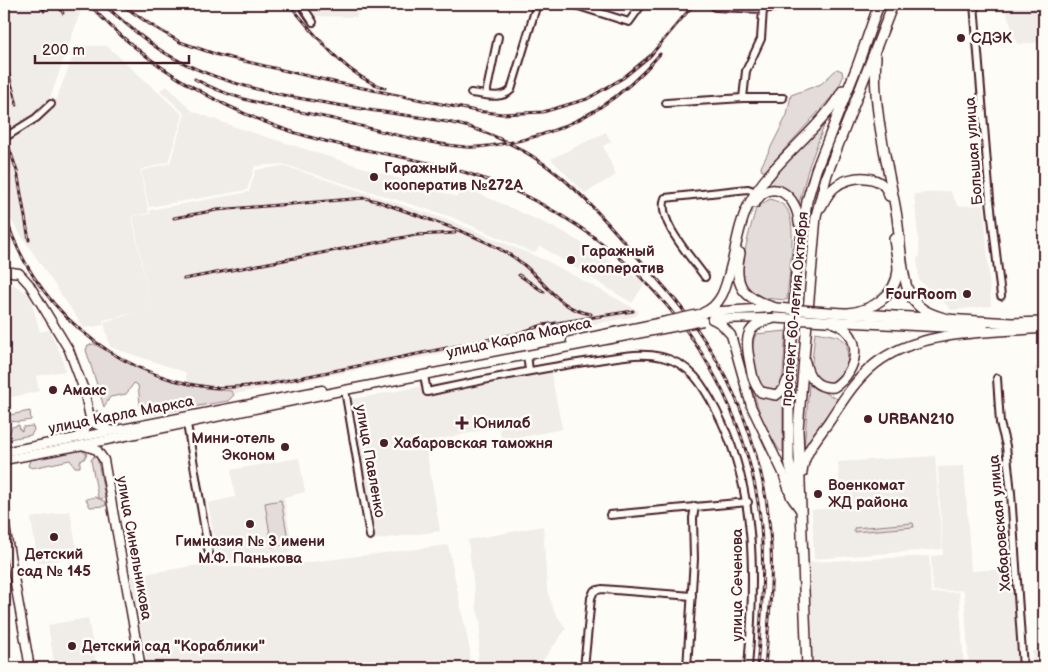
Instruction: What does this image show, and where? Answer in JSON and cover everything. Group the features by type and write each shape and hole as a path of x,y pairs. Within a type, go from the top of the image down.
{"highway":[{"name":"проспект 60-летия Октября","path":"801,511 792,483 789,460 792,331 796,272 806,201 879,4"},
{"name":"проспект 60-летия Октября","path":"807,668 798,428 816,216 827,174 893,4"},
{"path":"879,42 875,84 883,152 896,210 907,287 912,300 919,306 935,315 950,319"},
{"path":"702,316 714,307 724,292 743,219 756,192 833,105 858,64"},
{"path":"792,331 786,385 780,393 766,394 756,387 746,341 756,324 775,318 827,316 862,311 879,302 889,292 895,278 897,266 887,189 876,179 867,178 842,182 833,188 816,216"},
{"path":"796,272 800,234 799,212 792,198 779,191 771,190 758,198 752,207 737,272 739,282 749,297 776,308 827,316 1012,330"},
{"path":"849,313 1012,323 1044,322"},
{"path":"803,355 807,374 820,385 834,386 851,370 855,355 853,338 827,316"},
{"path":"801,511 803,466 808,452 850,391 876,363 914,343 1012,330 1044,328"}],"main road":[{"path":"4,271 13,271 23,276 56,328 84,390 90,418 95,424 112,435"},
{"path":"668,324 702,316 776,308"},
{"path":"702,316 720,324 731,335 751,406 783,473 791,497 801,511"},
{"path":"712,319 775,318"},
{"name":"улица Карла Маркса","path":"4,452 75,438 112,435 186,424 345,390 527,355 668,324"},
{"name":"улица Карла Маркса","path":"112,435 668,324"},
{"path":"75,438 84,432 90,418"},
{"path":"4,460 83,445 112,435"},
{"path":"104,460 104,447 112,435"},
{"name":"улица Синельникова","path":"83,445 97,450 104,460 141,668"},
{"path":"4,521 30,668"},
{"path":"4,538 10,547"}],"street":[{"path":"301,4 313,22"},
{"path":"471,93 505,94 511,90 537,4"},
{"path":"572,4 629,22 642,4"},
{"path":"715,8 763,8 798,4"},
{"name":"Большая улица","path":"974,4 990,200 1001,296"},
{"path":"743,98 746,71 762,39 763,8"},
{"path":"486,94 498,36"},
{"path":"666,102 783,98"},
{"path":"4,138 36,118 51,104"},
{"path":"706,277 670,228 664,204 665,198 748,189 756,192"},
{"name":"улица Сеченова","path":"424,375 428,392 529,370 638,354 663,357 691,371 706,389 723,423 736,454 748,502 753,579 748,668"},
{"path":"527,355 529,370"},
{"name":"Хабаровская улица","path":"997,378 1000,423 1006,446 1011,492 1023,668"},
{"name":"улица Павленко","path":"345,390 370,536"},
{"path":"186,424 210,554"},
{"path":"610,515 748,502"},
{"path":"687,668 694,559 693,518 695,506"},
{"path":"584,668 591,598 594,591 692,596"}],"shaded area":[{"path":"4,4 83,4 48,104 33,117 4,134"},
{"path":"306,4 357,4 357,17 314,16"},
{"path":"1004,4 1044,4 1044,42 1017,44"},
{"path":"77,46 107,46 183,115 168,162 140,170 149,213 132,216 151,310 133,216 151,214 150,210 249,192 256,170 284,166 451,221 547,261 639,311 636,316 192,402 185,372 110,347 104,322 135,313 103,320 104,325 84,328 10,219 4,200 4,142 39,121 52,110"},
{"path":"837,69 842,71 843,77 837,91 765,171 762,171 761,167 787,115 791,95 821,84"},
{"path":"167,86 192,111 238,128 457,197 462,186 562,231 645,283 632,303 540,246 534,253 452,217 282,164 255,166 247,190 149,207 141,171 170,163 185,114 160,90"},
{"path":"827,118 809,166 799,203 792,195 764,188"},
{"path":"606,132 611,142 603,146 616,175 585,193 551,159"},
{"path":"950,191 958,206 984,205 991,306 952,310 919,280 917,258 920,257 914,194"},
{"path":"770,199 784,205 790,217 792,228 792,253 787,300 767,298 753,294 745,283 743,274 745,251 756,208"},
{"path":"4,283 15,285 30,296 40,332 49,330 62,357 65,371 36,376 39,391 4,399"},
{"path":"786,331 782,386 773,391 760,383 756,376 753,367 752,350 756,334"},
{"path":"815,332 838,336 847,343 848,366 839,377 831,382 822,381 811,372"},
{"path":"94,344 129,363 159,376 191,385 231,391 234,395 228,401 145,415 141,413 138,385 134,383 126,394 110,397 104,407 86,350 88,345"},
{"path":"549,363 562,429 502,441 499,427 425,442 440,531 372,540 348,400"},
{"path":"1044,366 1044,408 1041,409 1035,367"},
{"path":"809,385 840,400 804,450"},
{"path":"752,388 766,397 783,394 783,452 779,450 762,420"},
{"path":"96,410 109,418 120,421 120,423 108,426 98,422"},
{"path":"30,411 31,420 18,422 4,420 4,416"},
{"path":"19,425 22,431 23,427 33,426 34,430 31,435 9,439 7,432 10,432 12,427"},
{"path":"79,449 87,454 80,461 80,467 75,467 70,460 32,468 28,466 30,460"},
{"path":"94,456 97,457 105,497 101,499 98,497 91,460"},
{"path":"935,456 942,549 814,559 812,510 841,507 838,462"},
{"name":"Гимназия № 3 имени М.Ф. Панькова","path":"299,458 305,492 284,497 292,545 289,555 278,557 279,564 228,564 218,559 208,503 235,497 231,470"},
{"path":"964,466 971,571 1012,569 1018,668 969,668 964,590 933,591 931,556 943,555 938,467"},
{"path":"95,497 106,502 105,506 90,507 86,499"},
{"path":"281,500 289,544 272,547 265,503"},
{"name":"Детский сад № 145","path":"70,511 78,557 38,563 31,518"},
{"path":"913,523 914,527 854,532 854,528"},
{"path":"543,526 547,590 554,611 566,629 537,668 477,668 481,623 477,610 468,540"},
{"path":"448,545 470,651 469,668 148,668 131,576 212,563 214,566 264,568"},
{"path":"929,556 931,593 959,592 964,668 813,668 810,562"},
{"name":"Детский сад \"Кораблики\"","path":"88,618 97,667 55,668 48,625"},
{"path":"1044,650 1044,668 1033,668 1032,651"}],"railway":[{"path":"42,4 44,11"},
{"path":"58,4 63,13"},
{"path":"89,4 137,49 163,68 221,102 251,116 313,138 448,167 524,195 577,225 625,262 667,306 702,354 730,408 750,465 761,526 763,562 757,668"},
{"path":"103,4 157,48 213,76 290,97 457,124 495,137 540,161 578,192 596,210 683,310 699,332 728,381 750,434 764,490 771,546 770,607 765,668"},
{"path":"121,4 180,42 218,55 338,83 476,111 502,114 543,112 587,99 623,78 650,56 694,4"},
{"path":"289,4 320,41 344,64 370,82 385,88"},
{"path":"195,79 210,87 243,99 414,139 449,145 480,147 522,140 581,119 598,109 631,84 660,54"},
{"path":"4,57 17,105"},
{"path":"4,133 17,171 29,240"},
{"path":"174,218 217,210 365,198 455,229 493,246 524,265 562,301 571,307 591,314"},
{"path":"4,211 16,245 33,276 55,304 80,329 108,351 139,368 173,380 208,387 269,384 516,334 543,325 633,311"},
{"path":"184,279 416,235 455,233"},
{"path":"519,275 544,292"}],"place":[{"name":"СДЭК","path":"961,38"},
{"name":"Гаражный кооператив №272А","path":"374,177"},
{"name":"Гаражный кооператив","path":"571,260"},
{"name":"FourRoom","path":"967,294"},
{"name":"Амакс","path":"53,390"},
{"name":"URBAN210","path":"868,419"},
{"name":"Юнилаб","path":"462,423"},
{"name":"Хабаровская таможня","path":"384,443"},
{"name":"Мини-отель Эконом","path":"285,447"},
{"name":"Военкомат ЖД района","path":"818,494"},
{"name":"Гимназия № 3 имени М.Ф. Панькова","path":"250,524"},
{"name":"Детский сад № 145","path":"54,537"},
{"name":"Детский сад \"Кораблики\"","path":"72,646"}]}
